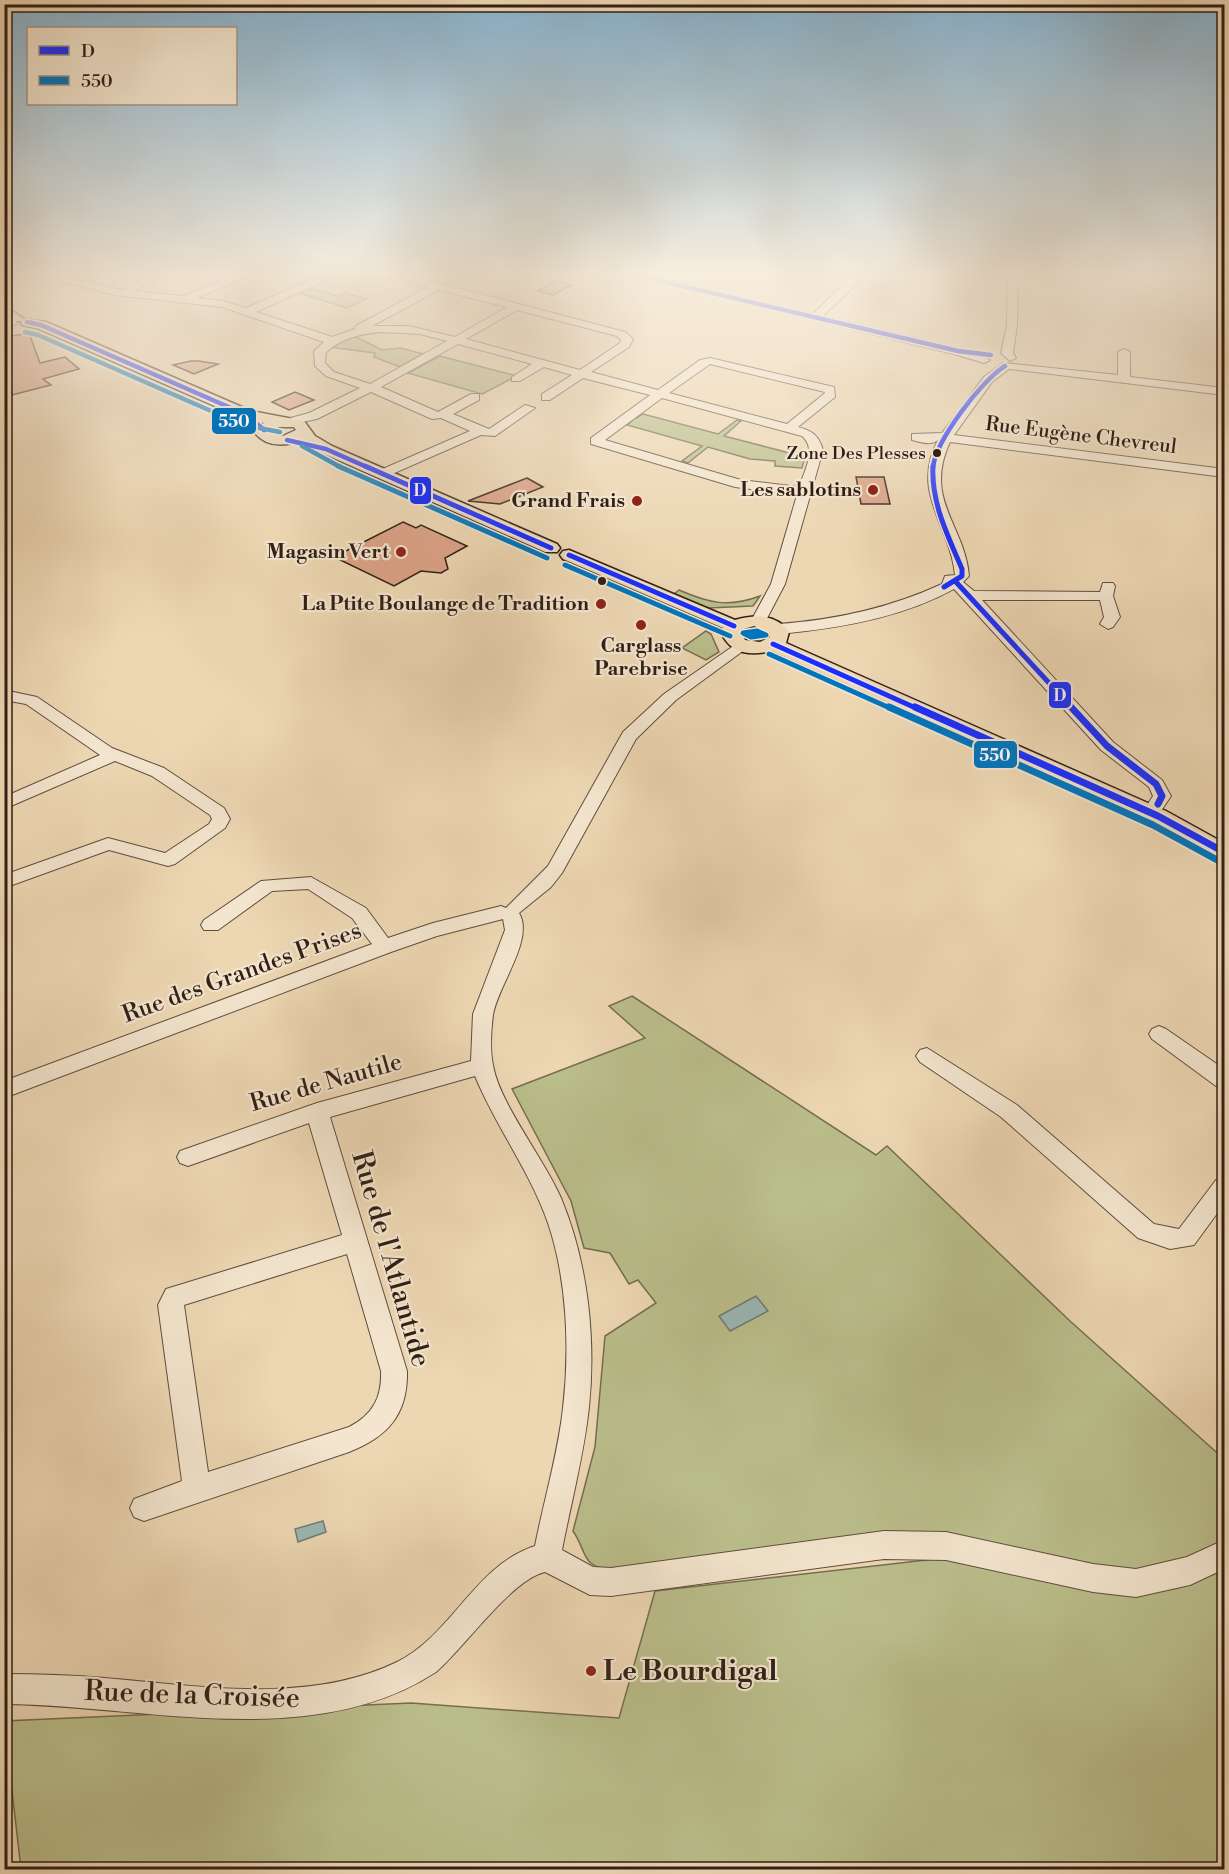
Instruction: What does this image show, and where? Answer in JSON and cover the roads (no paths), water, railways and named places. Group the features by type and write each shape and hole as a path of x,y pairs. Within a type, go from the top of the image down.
{"main road":[{"path":"121,362 247,415 299,424 326,449"},
{"path":"247,415 264,430 268,438 326,449 551,548 568,548 571,552 569,555 734,626"},
{"path":"264,430 299,424"},
{"path":"287,440 299,424"},
{"path":"776,637 758,648 742,645 731,638 730,632 734,626 742,622 759,621 776,637 1151,813 1224,852"}],"street":[{"path":"321,362 322,368 337,377 370,388 436,417"},
{"path":"299,424 417,362"},
{"path":"516,379 543,362"},
{"path":"546,362 790,428 806,433 817,444 778,584 759,621"},
{"path":"546,398 597,362"},
{"path":"703,362 595,441 740,484 804,492"},
{"path":"716,362 830,390 831,394 790,428"},
{"path":"776,637 927,597 962,576 962,569 939,506 934,479 936,438 986,362"},
{"path":"936,438 994,372 1007,362"},
{"path":"1010,362 1224,392"},
{"path":"1124,362 1124,379"},
{"path":"475,397 443,414 480,431 491,433 529,408"},
{"path":"383,474 480,431"},
{"name":"Rue Eugène Chevreul","path":"916,437 1224,473"},
{"path":"950,583 970,595 1107,746 1156,784 1162,796 1151,813"},
{"path":"970,595 1107,591 1112,617 1108,624"},
{"name":"Rue des Grandes Prises","path":"4,1090 384,947 433,930 509,912 544,883 555,869 629,736 670,697 742,645"},
{"path":"4,695 31,700 106,752 158,772 218,812 221,819 216,828 168,860 108,844 4,882"},
{"path":"4,804 115,755"},
{"path":"211,925 268,885 311,883 359,913 384,947"},
{"path":"509,912 515,930 483,1014 482,1066 495,1098 546,1190 560,1224 569,1259 578,1348 576,1408 547,1557 590,1581 611,1582 884,1545 946,1546 1093,1578 1137,1583 1190,1570 1224,1554"},
{"path":"1159,1034 1224,1080"},
{"path":"927,1056 1009,1111 1146,1231 1178,1240 1186,1238 1224,1187"},
{"name":"Rue de Nautile","path":"188,1157 317,1112 482,1066"},
{"name":"Rue de l'Atlantide","path":"144,1508 197,1488 261,1469 367,1432 393,1401 394,1371 353,1242 317,1112"},
{"path":"197,1488 170,1305 176,1297 186,1292 353,1242"},
{"name":"Rue de la Croisée","path":"4,1689 36,1688 212,1702 295,1702 353,1692 383,1684 411,1671 438,1649 487,1597 523,1565 547,1557"}],"water":[{"path":"756,1296 768,1311 730,1331 719,1316"},
{"path":"323,1521 326,1532 298,1542 295,1529"}],"place":[{"name":"Zone Des Plesses","path":"937,453"},
{"name":"Les sablotins","path":"873,490"},
{"name":"Grand Frais","path":"637,501"},
{"name":"Magasin Vert","path":"401,552"},
{"name":"La Ptite Boulange de Tradition","path":"601,604"},
{"name":"Carglass Parebrise","path":"641,625"},
{"name":"Le Bourdigal","path":"591,1671"}]}
